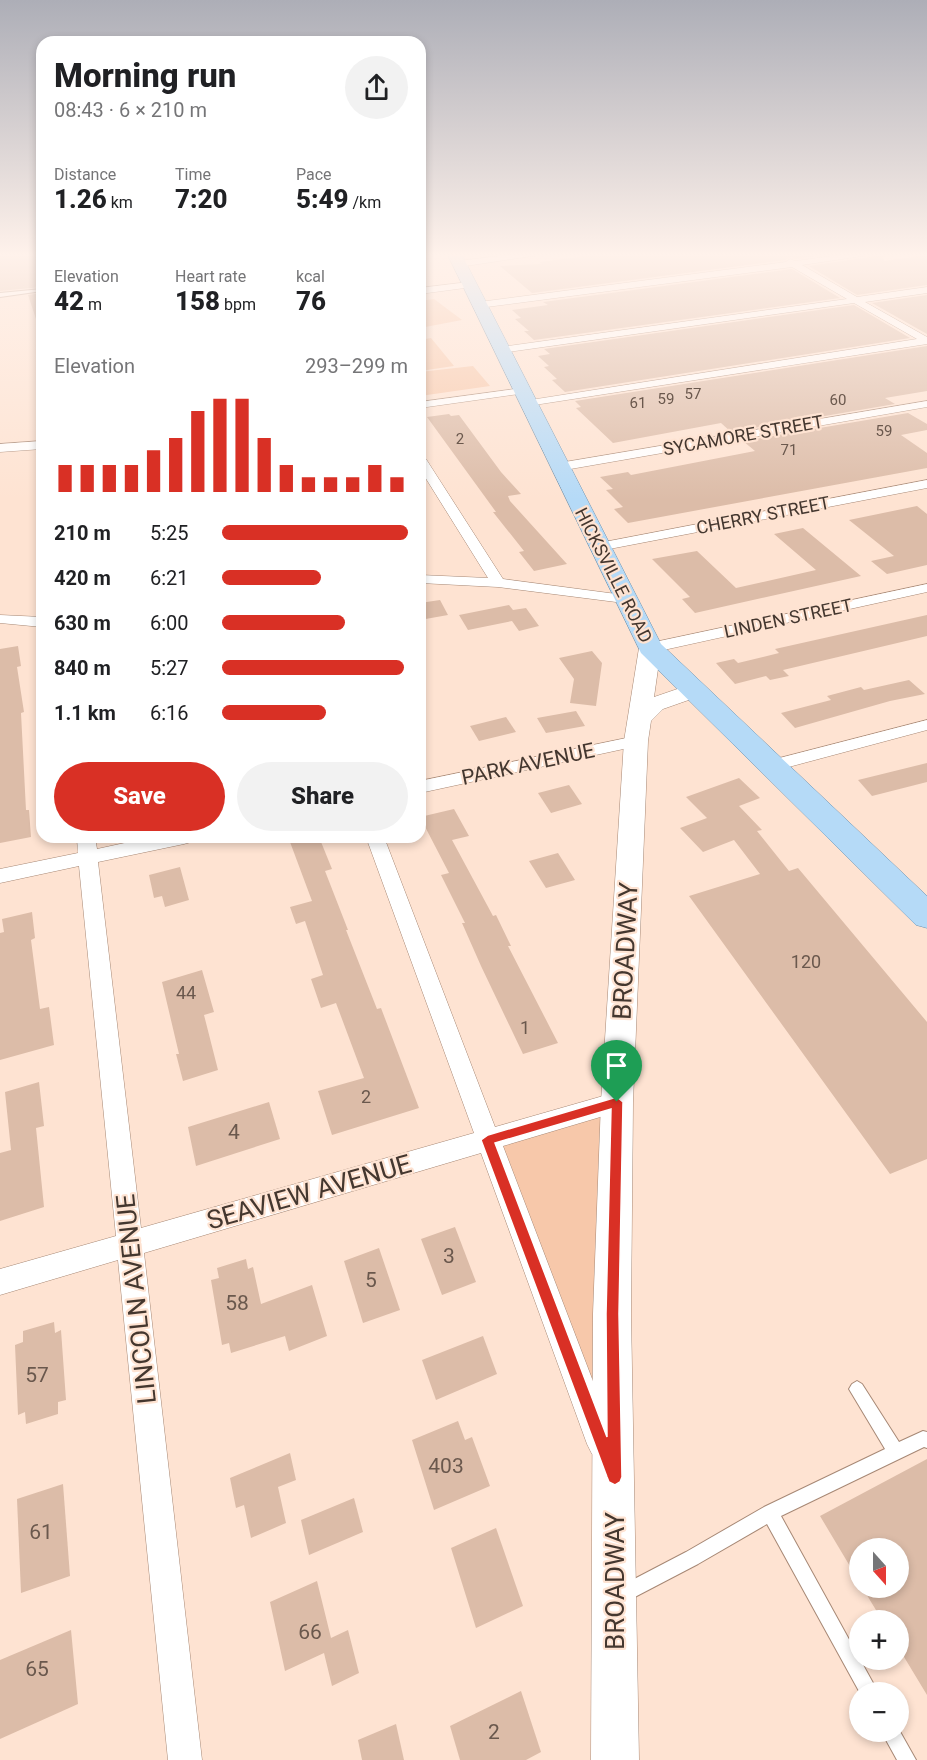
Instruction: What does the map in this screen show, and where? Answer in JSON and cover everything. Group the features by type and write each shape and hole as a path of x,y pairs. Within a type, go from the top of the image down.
{"main road":[{"name":"HICKSVILLE ROAD","path":"494,335 650,648 927,916"},
{"name":"BROADWAY","path":"615,1760 616,1598 612,1314 617,1102 638,730 650,648"},
{"path":"638,730 655,704 692,691"}],"street":[{"path":"501,350 607,335"},
{"path":"426,405 525,397 927,341"},
{"name":"SYCAMORE STREET","path":"560,467 927,404"},
{"path":"0,448 36,445"},
{"path":"426,469 498,583"},
{"name":"CHERRY STREET","path":"599,547 927,484"},
{"path":"426,579 498,583 624,599"},
{"name":"LINDEN STREET","path":"650,648 927,588"},
{"path":"0,619 36,622"},
{"path":"770,766 927,725"},
{"name":"PARK AVENUE","path":"426,785 638,730"},
{"path":"0,876 87,847 126,843"},
{"path":"377,843 615,1477"},
{"name":"LINCOLN AVENUE","path":"87,847 185,1760"},
{"name":"SEAVIEW AVENUE","path":"0,1282 617,1102"}],"lane":[{"path":"857,1389 896,1452"},
{"path":"616,1598 770,1513 925,1439"},
{"path":"770,1513 863,1682"},
{"path":"896,1742 907,1760"}],"shaded area":[{"path":"431,338 454,366 426,370 426,339"},
{"path":"473,366 490,386 426,395 426,371"},
{"path":"611,1107 609,1449 495,1143"}],"building":[{"path":"529,335 569,335 534,340"},
{"path":"642,335 905,335 910,338 565,392 552,380 557,379 544,367 549,366 538,356 550,354 544,349"},
{"path":"927,346 927,391 885,398 895,404 731,432 721,423 613,443 576,408 581,407 575,401"},
{"path":"908,413 927,424 927,430 901,435 927,453 927,468 628,523 614,509 623,507 606,490 613,489 600,477 628,472 631,475 755,451 743,441"},
{"path":"459,415 501,472 521,494 508,496 510,501 567,564 534,571 519,552 524,551 493,512 496,512 427,417"},
{"path":"917,506 927,514 927,565 887,574 871,561 894,556 849,520"},
{"path":"803,528 861,576 695,613 682,599 690,597 652,559 697,551 736,588 816,570 774,534"},
{"path":"440,600 448,615 426,619 426,602"},
{"path":"509,605 513,610 526,608 539,626 519,631 512,621 468,630 459,615"},
{"path":"927,615 927,636 783,670 789,676 770,680 766,676 735,684 716,663 734,659 738,663 779,653 775,649"},
{"path":"18,646 21,666 17,667 24,712 21,713 26,810 29,810 31,837 0,843 0,649"},
{"path":"592,651 602,663 596,706 570,703 574,679 559,658"},
{"path":"909,680 925,694 890,701 795,728 781,713 831,700 827,696 861,687 864,690"},
{"path":"576,711 585,726 546,733 537,718"},
{"path":"506,717 516,732 479,741 470,726"},
{"path":"927,763 927,782 872,796 858,780"},
{"path":"739,778 760,798 739,806 762,830 757,831 789,871 798,868 927,1022 927,1159 890,1174 689,896 760,874 734,840 703,852 680,828 707,818 686,797"},
{"path":"569,785 582,804 551,813 538,793"},
{"path":"454,809 469,836 452,840 493,916 496,915 511,946 508,946 558,1043 523,1054 462,923 465,923 441,875 449,873 426,829 426,816"},
{"path":"290,843 321,843 332,869 325,871 348,930 346,930 377,1009 381,1008 419,1108 332,1135 318,1091 364,1078 336,1003 321,1008 311,979 323,975 305,921 296,924 290,907 312,901"},
{"path":"558,853 575,880 546,888 529,861"},
{"path":"180,867 189,900 165,907 162,896 154,898 149,875"},
{"path":"32,912 35,938 31,940 40,1009 49,1007 54,1045 0,1060 0,933 4,932 2,919"},
{"path":"202,970 214,1012 204,1015 218,1070 183,1081 162,982"},
{"path":"39,1082 44,1126 36,1128 44,1207 0,1221 0,1153 11,1150 5,1092"},
{"path":"269,1102 280,1139 196,1166 188,1127"},
{"path":"455,1227 476,1282 442,1295 421,1239"},
{"path":"379,1248 400,1310 363,1323 344,1261"},
{"path":"246,1259 248,1269 253,1267 261,1304 312,1285 327,1336 289,1351 285,1336 231,1353 229,1343 222,1345 211,1280 219,1278 217,1268"},
{"path":"54,1322 55,1333 61,1330 66,1400 58,1402 58,1414 26,1424 25,1412 18,1415 15,1345 23,1342 23,1331"},
{"path":"483,1336 497,1374 436,1400 422,1360"},
{"path":"458,1421 465,1440 472,1437 490,1486 434,1510 412,1440"},
{"path":"290,1453 296,1480 278,1487 286,1523 251,1538 244,1505 236,1508 230,1478"},
{"path":"927,1459 927,1695 909,1665 909,1610 876,1610 869,1598 909,1598 909,1538 849,1538 849,1565 820,1516"},
{"path":"63,1484 70,1576 21,1593 17,1499"},
{"path":"354,1498 363,1532 309,1555 301,1520"},
{"path":"496,1528 523,1606 476,1628 451,1548"},
{"path":"317,1581 331,1638 348,1630 359,1673 332,1686 324,1653 285,1671 270,1602"},
{"path":"71,1630 78,1704 0,1739 0,1660"},
{"path":"521,1691 541,1752 526,1760 460,1760 450,1726"},
{"path":"396,1724 404,1760 362,1760 358,1740"}],"route":[{"path":"617,1102 612,1314 615,1477 488,1140 617,1102"}]}
